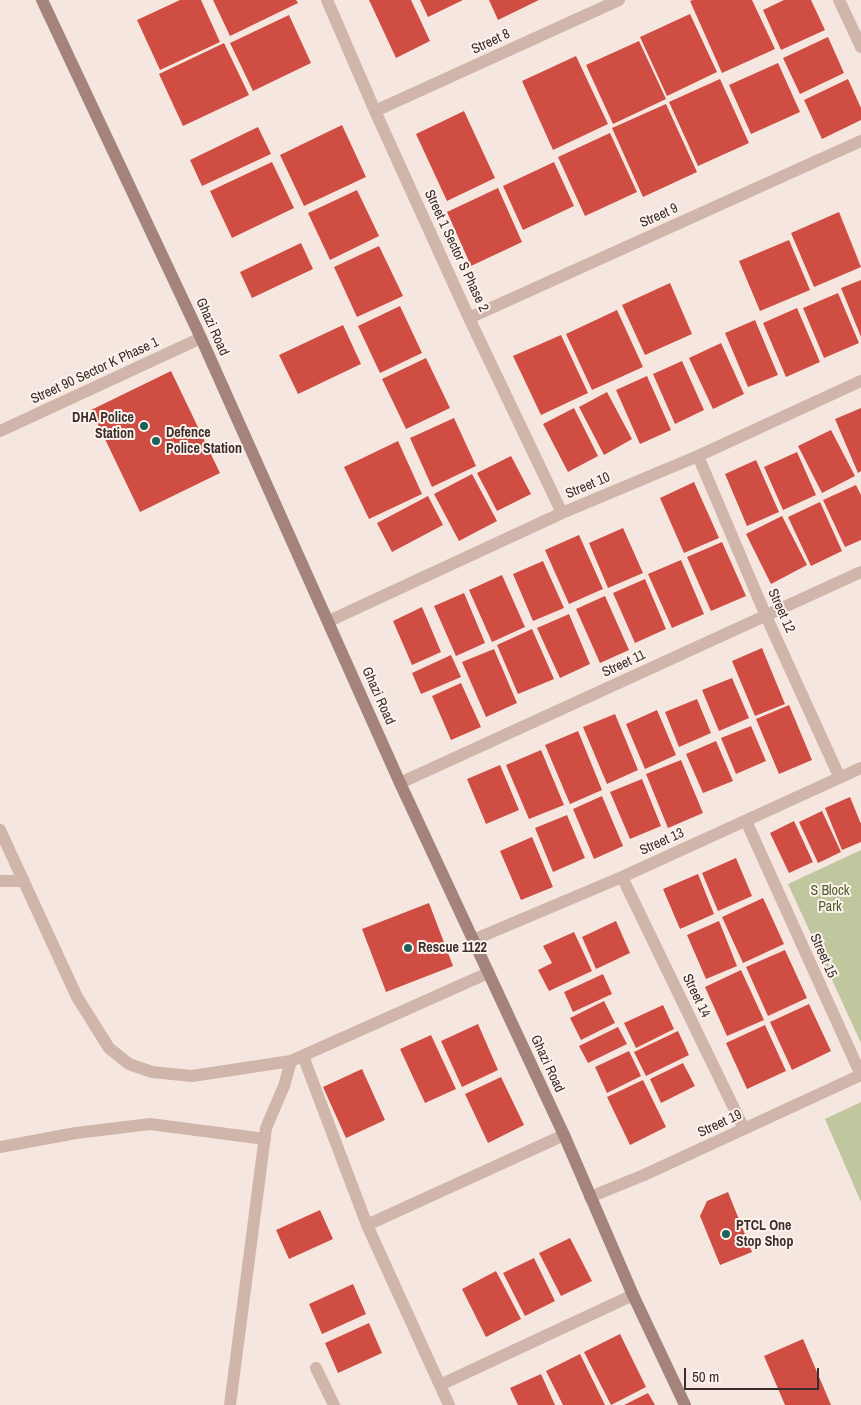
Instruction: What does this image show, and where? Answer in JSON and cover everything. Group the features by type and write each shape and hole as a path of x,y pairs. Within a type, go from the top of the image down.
{"main road":[{"name":"Ghazi Road","path":"42,0 201,338 400,783 564,1135 633,1295 685,1405"}],"street":[{"name":"Street 1 Sector S Phase 2","path":"327,0 469,318 562,513"},
{"name":"Street 8","path":"375,111 619,0"},
{"path":"840,0 861,47"},
{"name":"Street 9","path":"469,318 861,141"},
{"name":"Street 90 Sector K Phase 1","path":"0,431 201,338"},
{"name":"Street 10","path":"329,621 562,513 698,456 861,380"},
{"name":"Street 12","path":"698,456 766,616 839,776"},
{"name":"Street 11","path":"400,783 861,572"},
{"name":"Street 13","path":"473,940 622,876 746,821 839,776 861,768"},
{"name":"Street 15","path":"746,821 861,1075"},
{"path":"0,830 77,997 109,1048 129,1064 152,1072 192,1076 297,1059 488,973"},
{"name":"Street 14","path":"622,876 744,1129"},
{"path":"0,881 24,881"},
{"path":"230,1405 266,1128 297,1059"},
{"path":"297,1059 367,1225 449,1405"},
{"name":"Street 19","path":"590,1197 644,1175 861,1075"},
{"path":"0,1147 76,1133 150,1124 265,1139"},
{"path":"367,1225 564,1135"},
{"path":"440,1385 633,1295"},
{"path":"316,1368 334,1405"}],"green space":[{"name":"S Block Park","path":"861,850 861,1043 788,884"},
{"path":"861,1102 861,1202 825,1119"}],"building":[{"path":"180,0 201,0 220,42 160,70 137,20"},
{"path":"213,0 296,0 298,3 230,36"},
{"path":"369,0 411,0 430,41 396,58"},
{"path":"420,0 463,0 428,17"},
{"path":"489,0 539,0 498,20"},
{"path":"752,0 775,49 722,73 690,1"},
{"path":"784,0 811,0 825,30 781,50 763,10"},
{"path":"690,14 717,72 667,96 640,37"},
{"path":"289,15 311,63 253,91 230,43"},
{"path":"828,37 844,73 800,94 783,58"},
{"path":"639,41 666,99 613,124 586,65"},
{"path":"224,43 249,95 183,126 159,74"},
{"path":"576,56 608,124 553,150 522,81"},
{"path":"778,63 800,112 751,134 729,85"},
{"path":"720,79 749,143 698,166 669,102"},
{"path":"848,79 861,108 861,120 822,139 804,100"},
{"path":"666,104 697,172 643,197 612,128"},
{"path":"464,111 495,178 447,201 416,134"},
{"path":"342,125 366,177 304,206 280,155"},
{"path":"258,127 271,154 202,186 190,160"},
{"path":"610,133 637,192 585,216 558,157"},
{"path":"272,162 294,208 232,238 210,191"},
{"path":"554,162 574,206 523,230 503,186"},
{"path":"498,188 522,242 471,266 447,212"},
{"path":"357,190 379,236 330,260 308,213"},
{"path":"839,212 861,267 814,287 791,233"},
{"path":"789,240 810,290 760,311 739,261"},
{"path":"301,243 313,269 252,298 240,272"},
{"path":"379,246 403,296 357,317 334,267"},
{"path":"861,280 861,337 841,288"},
{"path":"670,283 692,334 645,355 622,305"},
{"path":"838,293 859,343 824,358 803,308"},
{"path":"400,306 422,353 380,373 358,326"},
{"path":"797,308 820,362 786,377 763,323"},
{"path":"617,310 643,367 592,390 566,334"},
{"path":"755,320 778,375 748,387 725,333"},
{"path":"343,325 361,364 298,394 279,355"},
{"path":"561,335 588,393 541,415 513,356"},
{"path":"721,343 744,394 713,409 689,358"},
{"path":"426,358 450,408 406,429 382,379"},
{"path":"682,361 704,410 675,424 653,374"},
{"name":"Defence Police Station","path":"171,371 220,473 140,512 91,410"},
{"path":"647,376 671,430 640,444 616,390"},
{"path":"607,392 632,439 604,455 579,407"},
{"path":"574,408 598,456 568,472 543,424"},
{"path":"861,408 861,471 858,473 835,419"},
{"path":"454,418 476,466 432,487 410,438"},
{"path":"831,430 855,476 822,493 798,446"},
{"path":"398,441 422,494 369,519 344,467"},
{"path":"797,452 816,495 783,510 764,467"},
{"path":"511,456 531,494 497,511 477,473"},
{"path":"756,460 779,512 747,526 725,474"},
{"path":"472,474 497,521 459,541 434,494"},
{"path":"694,482 719,538 684,553 660,498"},
{"path":"856,485 861,495 861,540 845,547 823,500"},
{"path":"428,496 443,525 392,552 377,523"},
{"path":"820,502 842,551 811,566 788,517"},
{"path":"782,516 807,565 771,584 746,534"},
{"path":"623,528 643,573 608,588 589,543"},
{"path":"579,535 603,589 569,604 545,550"},
{"path":"722,542 746,596 711,611 687,557"},
{"path":"681,560 704,614 672,628 648,574"},
{"path":"543,561 564,608 533,621 513,574"},
{"path":"502,575 525,627 492,642 469,590"},
{"path":"645,579 666,629 635,643 613,593"},
{"path":"464,593 485,643 456,656 434,606"},
{"path":"605,596 629,650 600,663 576,609"},
{"path":"422,607 441,652 412,665 393,621"},
{"path":"569,614 590,664 560,678 537,628"},
{"path":"532,629 554,679 518,694 497,645"},
{"path":"762,648 785,704 755,716 732,661"},
{"path":"494,649 517,703 486,717 462,662"},
{"path":"451,655 461,677 421,694 412,673"},
{"path":"732,678 749,718 719,731 702,690"},
{"path":"461,683 481,727 451,740 432,696"},
{"path":"697,699 711,733 679,747 665,712"},
{"path":"789,705 812,760 779,774 756,719"},
{"path":"657,710 676,755 645,769 626,724"},
{"path":"615,714 638,770 607,784 583,727"},
{"path":"751,726 766,761 736,774 721,738"},
{"path":"578,731 602,790 570,804 545,745"},
{"path":"716,741 733,781 703,793 686,754"},
{"path":"541,750 564,805 529,819 506,765"},
{"path":"681,760 703,813 668,828 646,774"},
{"path":"500,765 519,810 486,824 467,779"},
{"path":"642,779 661,826 630,839 610,792"},
{"path":"602,796 623,846 594,859 573,809"},
{"path":"850,797 861,824 861,842 842,850 825,808"},
{"path":"822,811 841,852 818,863 799,822"},
{"path":"567,815 585,858 553,872 535,828"},
{"path":"794,821 813,862 789,873 770,833"},
{"path":"532,837 553,887 521,900 500,851"},
{"path":"736,858 752,896 718,911 702,873"},
{"path":"698,874 714,914 680,929 663,889"},
{"path":"763,898 784,944 743,963 722,917"},
{"name":"Rescue 1122","path":"429,903 453,966 386,992 362,929"},
{"path":"616,921 630,953 596,969 582,937"},
{"path":"719,921 737,966 706,979 687,935"},
{"path":"574,932 592,971 549,991 538,970 552,963 543,946"},
{"path":"785,950 807,998 768,1016 746,967"},
{"path":"741,970 764,1020 727,1036 705,987"},
{"path":"603,974 612,994 573,1012 564,992"},
{"path":"604,1001 615,1023 581,1040 570,1018"},
{"path":"809,1004 831,1051 792,1070 770,1022"},
{"path":"663,1005 674,1029 636,1048 624,1023"},
{"path":"478,1024 498,1070 462,1087 441,1041"},
{"path":"765,1025 786,1071 747,1089 726,1043"},
{"path":"618,1027 627,1044 588,1063 579,1046"},
{"path":"678,1031 689,1055 646,1076 634,1052"},
{"path":"431,1035 456,1089 425,1103 400,1049"},
{"path":"629,1051 641,1076 607,1093 595,1067"},
{"path":"683,1063 695,1086 661,1103 650,1079"},
{"path":"362,1069 385,1120 346,1138 323,1087"},
{"path":"501,1077 524,1125 488,1143 465,1094"},
{"path":"643,1080 666,1127 630,1145 607,1097"},
{"name":"PTCL One Stop Shop","path":"728,1192 752,1252 720,1265 700,1216 707,1201"},
{"path":"320,1210 333,1239 289,1259 276,1230"},
{"path":"570,1238 592,1281 561,1296 539,1253"},
{"path":"534,1258 555,1301 525,1316 503,1273"},
{"path":"496,1271 521,1319 486,1337 462,1289"},
{"path":"353,1284 366,1314 322,1334 309,1304"},
{"path":"369,1323 382,1353 338,1373 325,1343"},
{"path":"620,1334 646,1387 611,1405 584,1352"},
{"path":"803,1339 831,1405 785,1405 764,1356"},
{"path":"580,1354 605,1405 563,1405 546,1371"},
{"path":"541,1374 555,1405 518,1405 510,1388"},
{"path":"648,1393 655,1405 624,1405"}],"place":[{"name":"DHA Police Station","path":"144,426"},
{"name":"Defence Police Station","path":"156,441"},
{"name":"Rescue 1122","path":"408,948"},
{"name":"PTCL One Stop Shop","path":"726,1234"}]}
